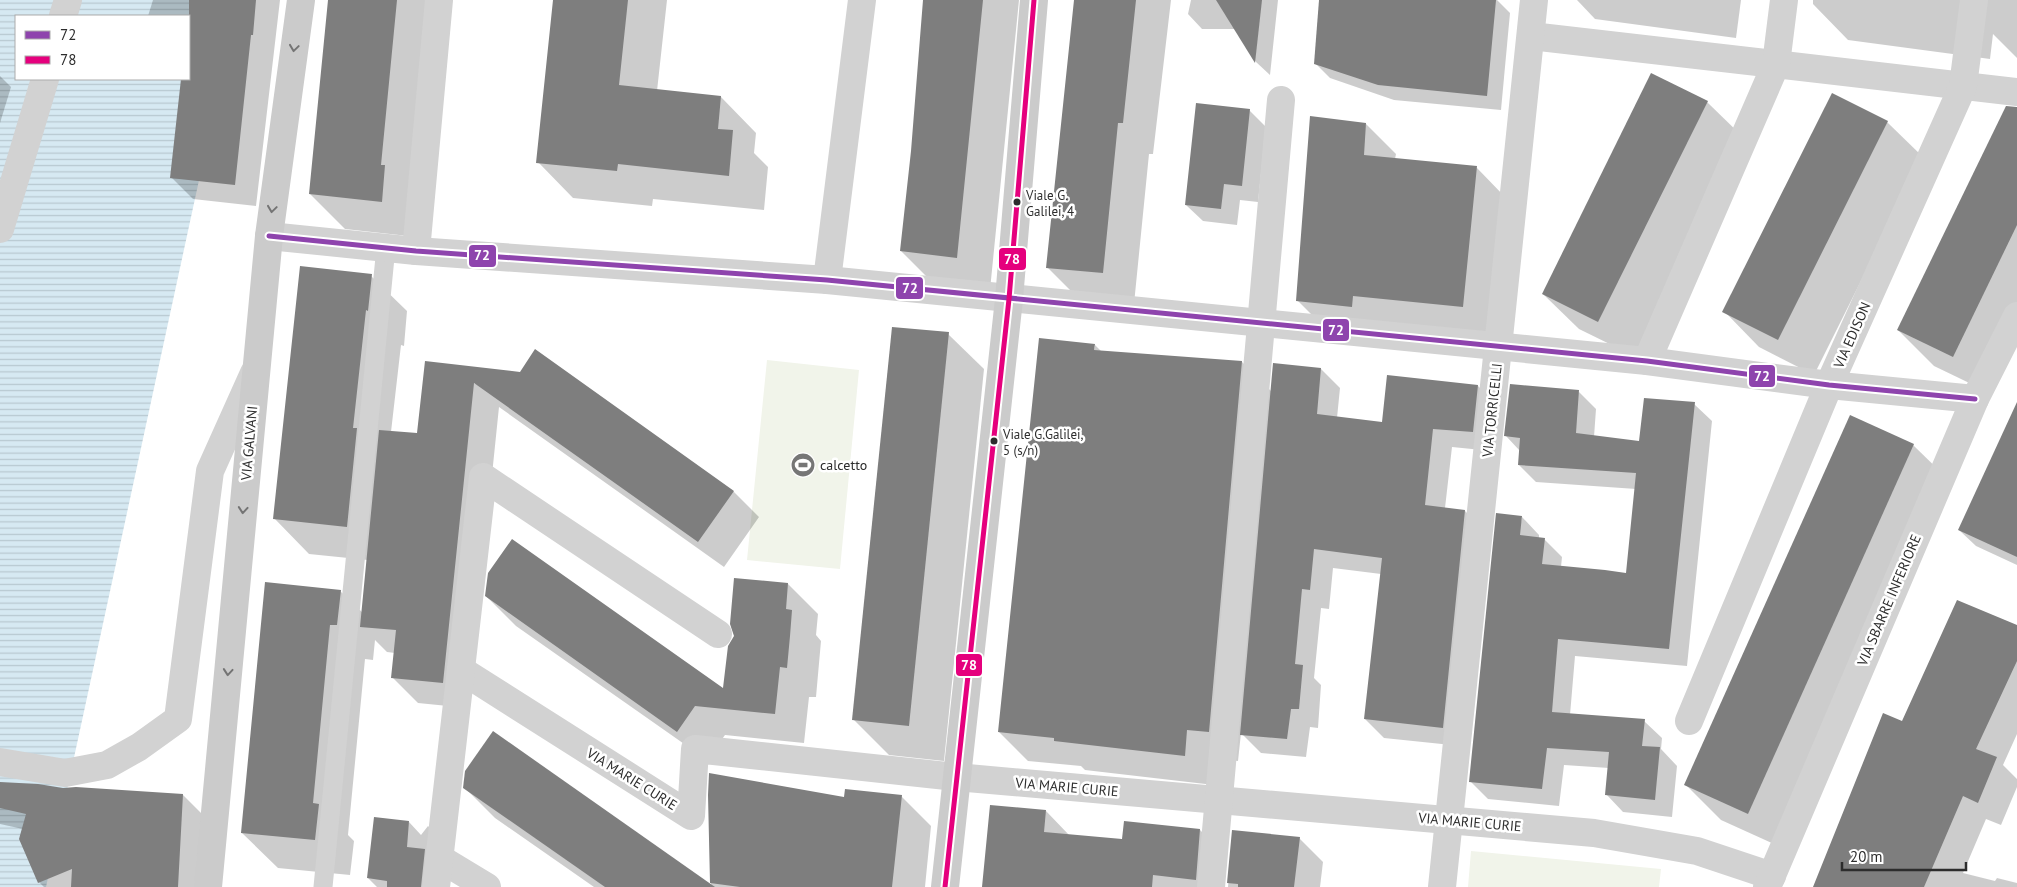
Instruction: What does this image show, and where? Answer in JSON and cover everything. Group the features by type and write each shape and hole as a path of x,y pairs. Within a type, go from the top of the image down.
{"street":[{"path":"63,15 68,0"},
{"name":"VIA GALVANI","path":"208,887 269,236 301,0"},
{"path":"416,251 439,0"},
{"path":"827,280 862,0"},
{"path":"945,887 1009,299 1034,0"},
{"name":"VIA TORRICELLI","path":"1442,887 1534,0"},
{"path":"1647,361 1776,64 1784,0"},
{"name":"VIA EDISON","path":"1689,721 1829,385 1963,86 1974,0"},
{"path":"1531,36 2017,92"},
{"path":"0,229 45,80"},
{"path":"1211,887 1281,100"},
{"path":"269,236 416,251 827,280 1647,361 1829,385 1975,399"},
{"name":"VIA SBARRE INFERIORE","path":"1769,882 1975,399 2017,316"},
{"path":"0,762 65,774 107,765 139,748 178,719 210,471 256,369"},
{"path":"436,887 483,477 718,634"},
{"name":"VIA MARIE CURIE","path":"461,670 691,816 695,749 956,778 1594,833 1688,849 1769,882"},
{"path":"440,858 487,887"}],"lane":[{"path":"323,887 386,247"}],"shaded area":[{"path":"0,0 238,0 46,887 0,887"},
{"name":"calcetto","path":"767,360 859,370 840,569 747,560"},
{"path":"1471,851 1661,869 1659,887 1468,887"}],"building":[{"path":"189,0 256,0 235,185 170,178 181,80 190,80"},
{"path":"328,0 397,0 381,165 385,165 382,202 309,194"},
{"path":"553,0 628,0 619,85 721,96 718,129 733,130 729,176 618,164 617,171 536,163"},
{"path":"923,0 983,0 957,258 900,251 911,151"},
{"path":"1074,0 1136,0 1123,123 1118,123 1103,273 1046,268"},
{"path":"1216,0 1262,0 1255,63"},
{"path":"1319,0 1496,0 1487,96 1378,85 1314,64"},
{"path":"1651,73 1708,101 1598,322 1542,294"},
{"path":"1832,93 1888,121 1778,340 1722,312"},
{"path":"1196,103 1250,109 1242,186 1224,184 1221,209 1185,205"},
{"path":"2006,106 2017,107 2017,225 1953,357 1897,330"},
{"path":"1310,116 1366,123 1364,155 1477,166 1463,307 1353,296 1352,307 1296,301"},
{"path":"300,266 372,274 368,311 366,310 353,428 357,428 347,527 273,519"},
{"path":"892,327 949,332 909,726 852,720"},
{"path":"1039,338 1095,344 1094,350 1242,361 1209,732 1187,730 1185,756 1054,741 1054,738 998,732"},
{"path":"535,349 734,491 698,542 474,383 443,683 391,678 396,630 360,627 379,430 417,433 425,361 520,372"},
{"path":"1273,363 1321,368 1317,414 1382,422 1387,375 1478,385 1473,432 1433,429 1425,505 1465,510 1443,728 1364,719 1382,558 1314,549 1310,590 1302,589 1295,664 1303,665 1299,709 1291,709 1287,739 1240,735"},
{"path":"1510,384 1579,390 1576,433 1639,441 1644,398 1695,402 1669,649 1558,639 1552,712 1645,719 1642,746 1660,747 1655,800 1605,795 1609,752 1547,748 1542,789 1469,782 1496,513 1522,516 1520,535 1545,538 1542,564 1626,573 1636,473 1518,465 1520,438 1504,436"},
{"path":"2017,402 2017,557 1958,530"},
{"path":"1850,415 1914,444 1748,814 1684,785"},
{"path":"512,539 723,688 728,646 734,636 730,624 734,578 788,583 786,609 792,610 787,668 780,667 775,714 695,706 677,732 485,596 488,573"},
{"path":"265,582 341,590 337,625 330,625 313,803 319,804 315,840 241,833"},
{"path":"1957,600 2017,625 2017,661 1976,749 1997,757 1978,803 1963,796 1924,887 1813,887 1883,713 1902,721"},
{"path":"493,731 715,887 605,887 463,788 465,771"},
{"path":"709,773 844,797 845,789 902,795 892,887 740,887 710,883"},
{"path":"0,782 38,784 63,788 76,787 183,794 178,887 71,887 72,869 38,883 19,839 26,814 0,808"},
{"path":"990,805 1046,810 1044,832 1122,839 1124,821 1200,829 1196,880 1153,875 1152,887 982,887"},
{"path":"374,817 409,821 407,847 425,849 421,887 387,887 387,881 367,878"},
{"path":"1232,830 1300,837 1294,887 1238,887 1238,884 1227,883"}],"transit line":[{"name":"78","path":"945,887 1009,299 1034,0"},
{"name":"72","path":"269,236 416,251 827,280 1647,361 1829,385 1975,399"}],"place":[{"name":"Viale G. Galilei, 4","path":"1017,202"},
{"name":"Viale G.Galilei, 5 (s/n)","path":"994,441"},
{"name":"calcetto","path":"803,465"}]}
